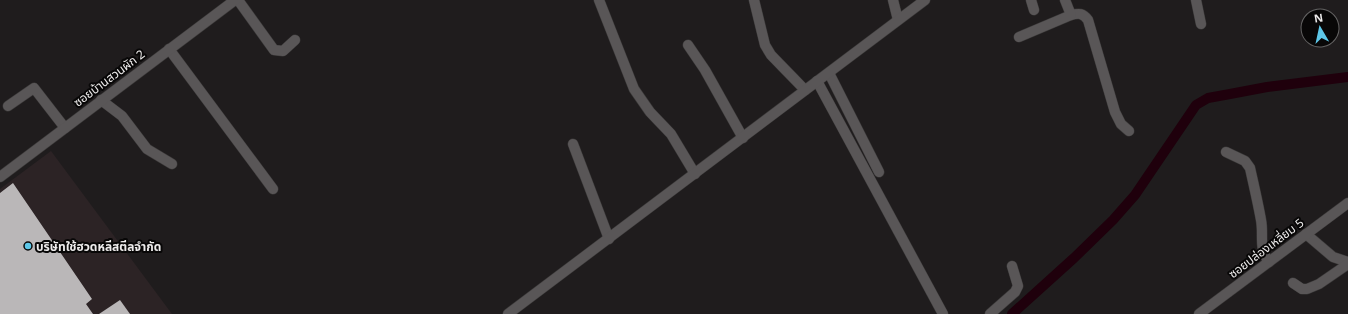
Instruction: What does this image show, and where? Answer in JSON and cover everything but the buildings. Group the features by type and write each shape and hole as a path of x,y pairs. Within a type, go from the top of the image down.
{"street":[{"name":"ซอยบ้านสวนผัก 2","path":"0,177 234,0"},
{"path":"238,0 274,50 283,51 295,40"},
{"path":"599,0 634,89 650,112 671,134 694,174"},
{"path":"754,0 765,45 771,55 805,90"},
{"path":"893,0 898,20"},
{"path":"508,314 925,0"},
{"path":"1031,0 1034,10"},
{"path":"1065,0 1071,15"},
{"path":"1196,0 1201,24"},
{"path":"1019,37 1071,15 1080,13 1085,16 1088,20 1115,112 1121,124 1129,130"},
{"path":"688,45 702,66 743,138"},
{"path":"169,49 273,189"},
{"path":"829,73 879,172"},
{"path":"817,82 944,314"},
{"path":"8,106 34,88 65,128"},
{"path":"102,100 122,116 147,149 172,164"},
{"path":"574,144 610,238"},
{"path":"1226,152 1245,162 1250,168 1261,221 1264,255 1269,262"},
{"name":"ซอยปล่องเหลี่ยม 5","path":"1199,314 1348,203"},
{"path":"1306,234 1333,257 1348,263"},
{"path":"1293,282 1302,289 1311,288 1348,263"},
{"path":"990,314 1016,292 1018,286 1012,266"}],"shaded area":[{"path":"51,151 172,314 0,314 0,189"}],"waterway":[{"path":"1012,314 1074,258 1113,220 1135,195 1196,105 1208,98 1267,87 1348,77"}],"place":[{"name":"บริษัทใช้ฮวดหลีสตีลจำกัด","path":"28,246"}]}
